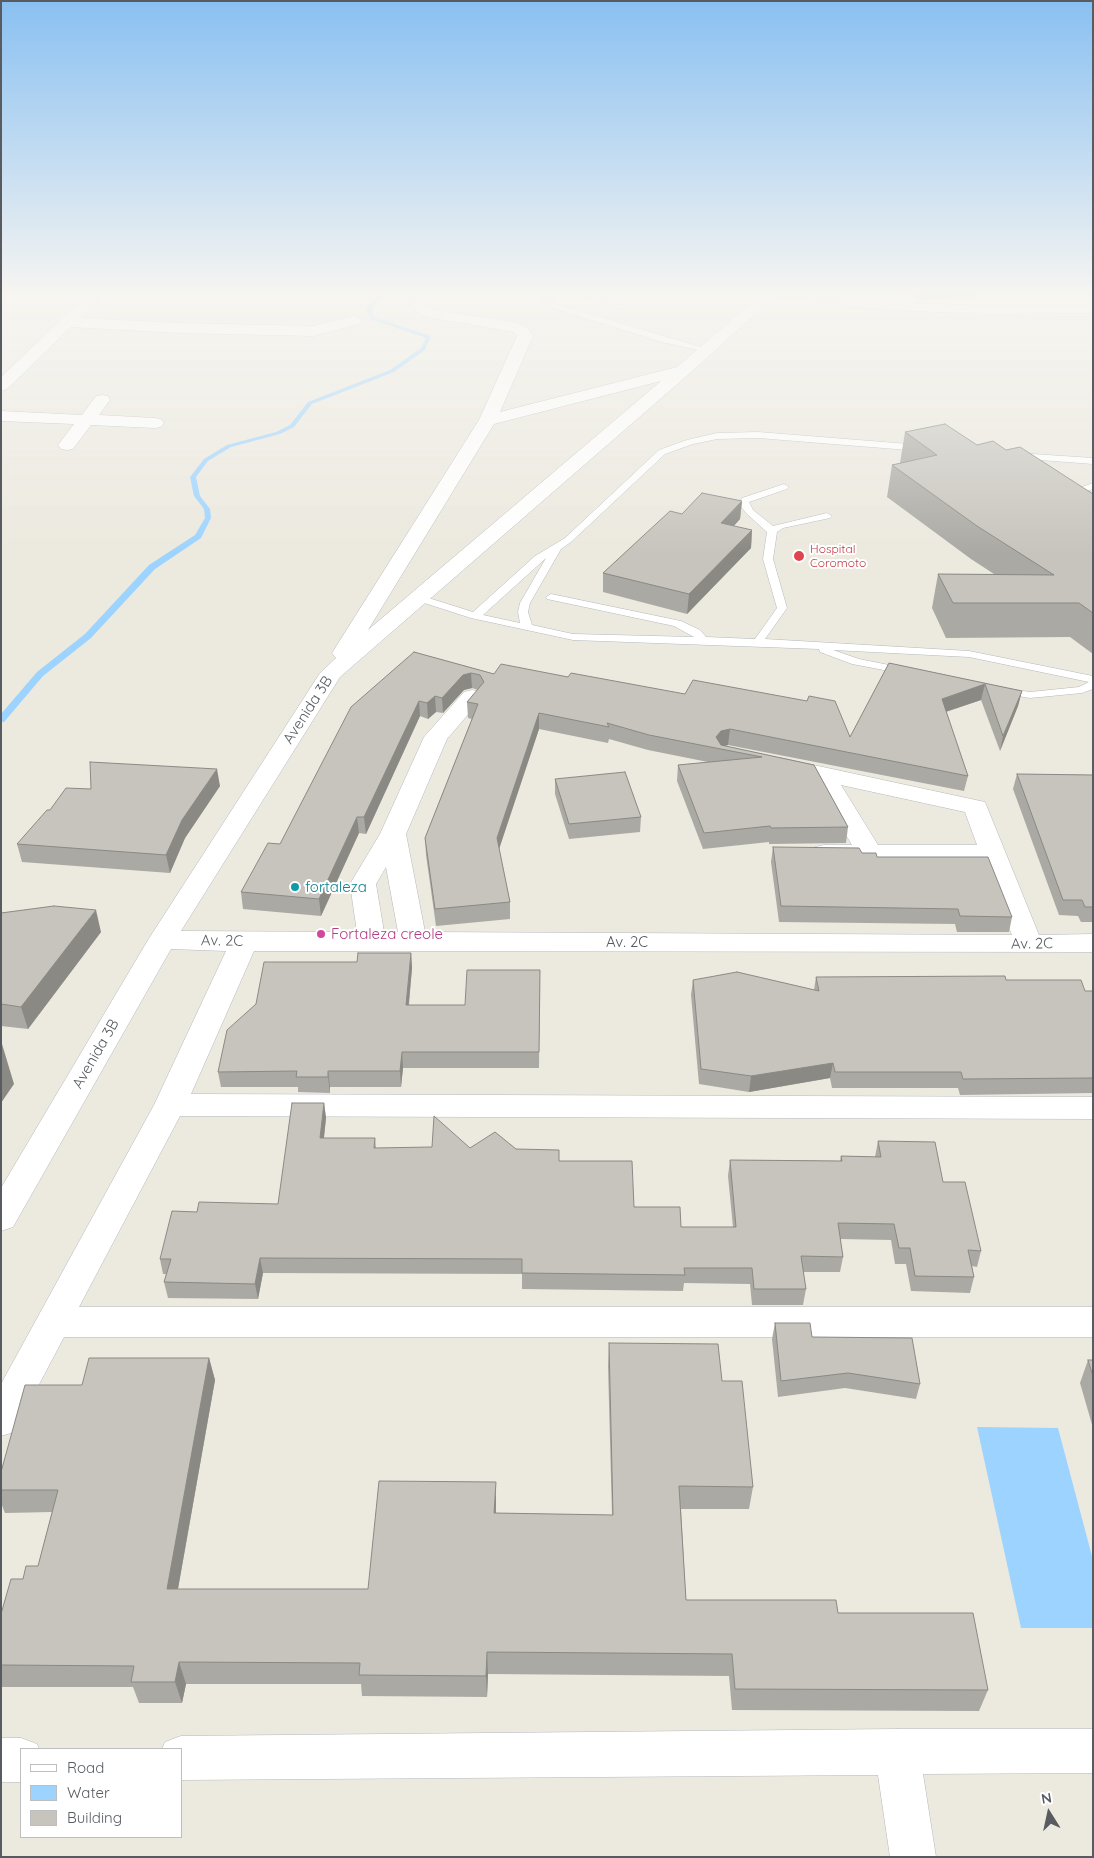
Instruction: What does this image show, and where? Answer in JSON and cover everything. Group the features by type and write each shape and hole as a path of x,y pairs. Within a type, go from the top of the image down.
{"street":[{"path":"331,673 488,420 505,381"},
{"path":"488,420 642,381"},
{"name":"Avenida 3B","path":"1,1218 162,940 331,673 672,381"},
{"path":"67,445 102,400"},
{"path":"1,416 155,423"},
{"path":"372,941 363,884 393,834 436,737 472,697"},
{"path":"756,760 976,806 1019,922 1030,944"},
{"path":"822,774 870,853"},
{"path":"393,834 413,941"},
{"path":"803,853 993,853"},
{"name":"Av. 2C","path":"162,940 244,942 1093,943"},
{"path":"1,1420 170,1105 244,942"},
{"path":"170,1105 1093,1108"},
{"path":"54,1322 1093,1322"},
{"path":"897,1751 913,1857"},
{"path":"182,1758 897,1751 1093,1751"},
{"path":"1,1760 20,1760"}],"lane":[{"path":"475,616 521,573 568,540 662,452 690,442 717,436 758,435 927,448"},
{"path":"1006,455 1093,461"},
{"path":"1054,498 1093,486"},
{"path":"772,531 750,512 744,504 745,500 784,487"},
{"path":"758,642 782,608 768,559 772,531 780,526 827,516"},
{"path":"527,628 523,612 525,603 557,546"},
{"path":"551,597 677,623 696,632 703,641"},
{"path":"419,598 475,616 573,637 758,642 814,647 862,647 969,654 1093,679"},
{"path":"814,647 856,662 912,673"},
{"path":"988,688 1030,695 1082,690 1093,684"}],"water":[{"path":"977,1427 1058,1428 1093,1560 1093,1628 1021,1628"}],"building":[{"path":"945,424 977,445 993,441 1006,450 1020,447 1093,494 1093,613 1079,603 953,603 938,574 1054,575 977,526 892,465 937,455 905,432"},
{"path":"702,493 742,501 721,523 752,530 689,594 603,573 670,511 682,514"},
{"path":"414,652 494,674 501,664 568,677 571,673 685,694 693,680 807,701 809,696 835,701 850,737 889,663 1022,691 1003,736 985,684 942,699 968,776 730,729 721,731 716,737 721,745 814,765 848,827 771,828 770,826 704,833 678,765 762,757 649,735 607,723 609,727 539,713 497,838 510,902 435,909 425,838 478,704 467,702 484,682 480,675 471,673 463,675 442,698 435,696 427,703 419,701 364,817 357,817 319,899 241,892 268,843 280,844 351,707"},
{"path":"90,762 217,769 182,820 166,855 17,844 47,810 50,810 66,788 91,789"},
{"path":"625,772 641,817 569,824 555,779"},
{"path":"1017,774 1093,775 1093,907 1085,907 1082,900 1063,900"},
{"path":"773,847 859,848 862,853 876,853 877,857 988,857 1012,917 960,916 958,909 781,906"},
{"path":"54,906 96,910 21,1007 1,1004 1,913"},
{"path":"358,953 411,953 406,1005 465,1005 467,970 540,970 539,1052 402,1052 400,1071 328,1071 328,1077 296,1077 297,1071 218,1072 227,1030 256,1004 264,962 357,962"},
{"path":"737,972 819,991 816,977 1005,976 1006,980 1081,980 1085,991 1093,991 1093,1078 963,1079 961,1072 835,1072 833,1063 751,1076 701,1069 693,980"},
{"path":"292,1103 324,1103 320,1138 375,1138 374,1148 432,1147 434,1116 470,1148 495,1132 516,1149 559,1150 559,1161 632,1161 634,1207 680,1207 681,1227 736,1227 730,1160 842,1161 841,1156 881,1157 878,1141 935,1142 943,1182 965,1182 981,1251 968,1250 974,1277 915,1276 910,1248 899,1248 894,1224 838,1223 843,1257 801,1256 806,1289 754,1289 752,1268 684,1268 685,1275 522,1273 522,1259 260,1258 255,1284 164,1282 171,1259 160,1259 172,1211 197,1212 199,1202 278,1204"},
{"path":"775,1323 810,1323 812,1337 912,1338 920,1384 848,1373 781,1381"},
{"path":"609,1343 718,1344 722,1381 742,1381 753,1487 679,1486 686,1600 836,1600 838,1613 973,1613 988,1690 735,1689 732,1654 487,1652 486,1676 359,1675 360,1663 179,1662 175,1682 131,1682 134,1666 1,1665 1,1614 11,1579 23,1579 26,1566 38,1566 58,1490 1,1490 1,1472 25,1385 82,1385 89,1358 209,1358 167,1589 368,1589 379,1481 496,1482 494,1513 613,1515"},
{"path":"1088,1360 1093,1360 1093,1376"}],"waterway":[{"path":"1,720 40,674 88,636 152,567 198,536 208,518 207,509 197,496 193,477 206,460 229,446 278,433 292,426 310,403 367,381"}],"place":[{"name":"Hospital Coromoto","path":"799,556"},
{"name":"fortaleza","path":"295,887"},
{"name":"Fortaleza creole","path":"321,934"}]}
